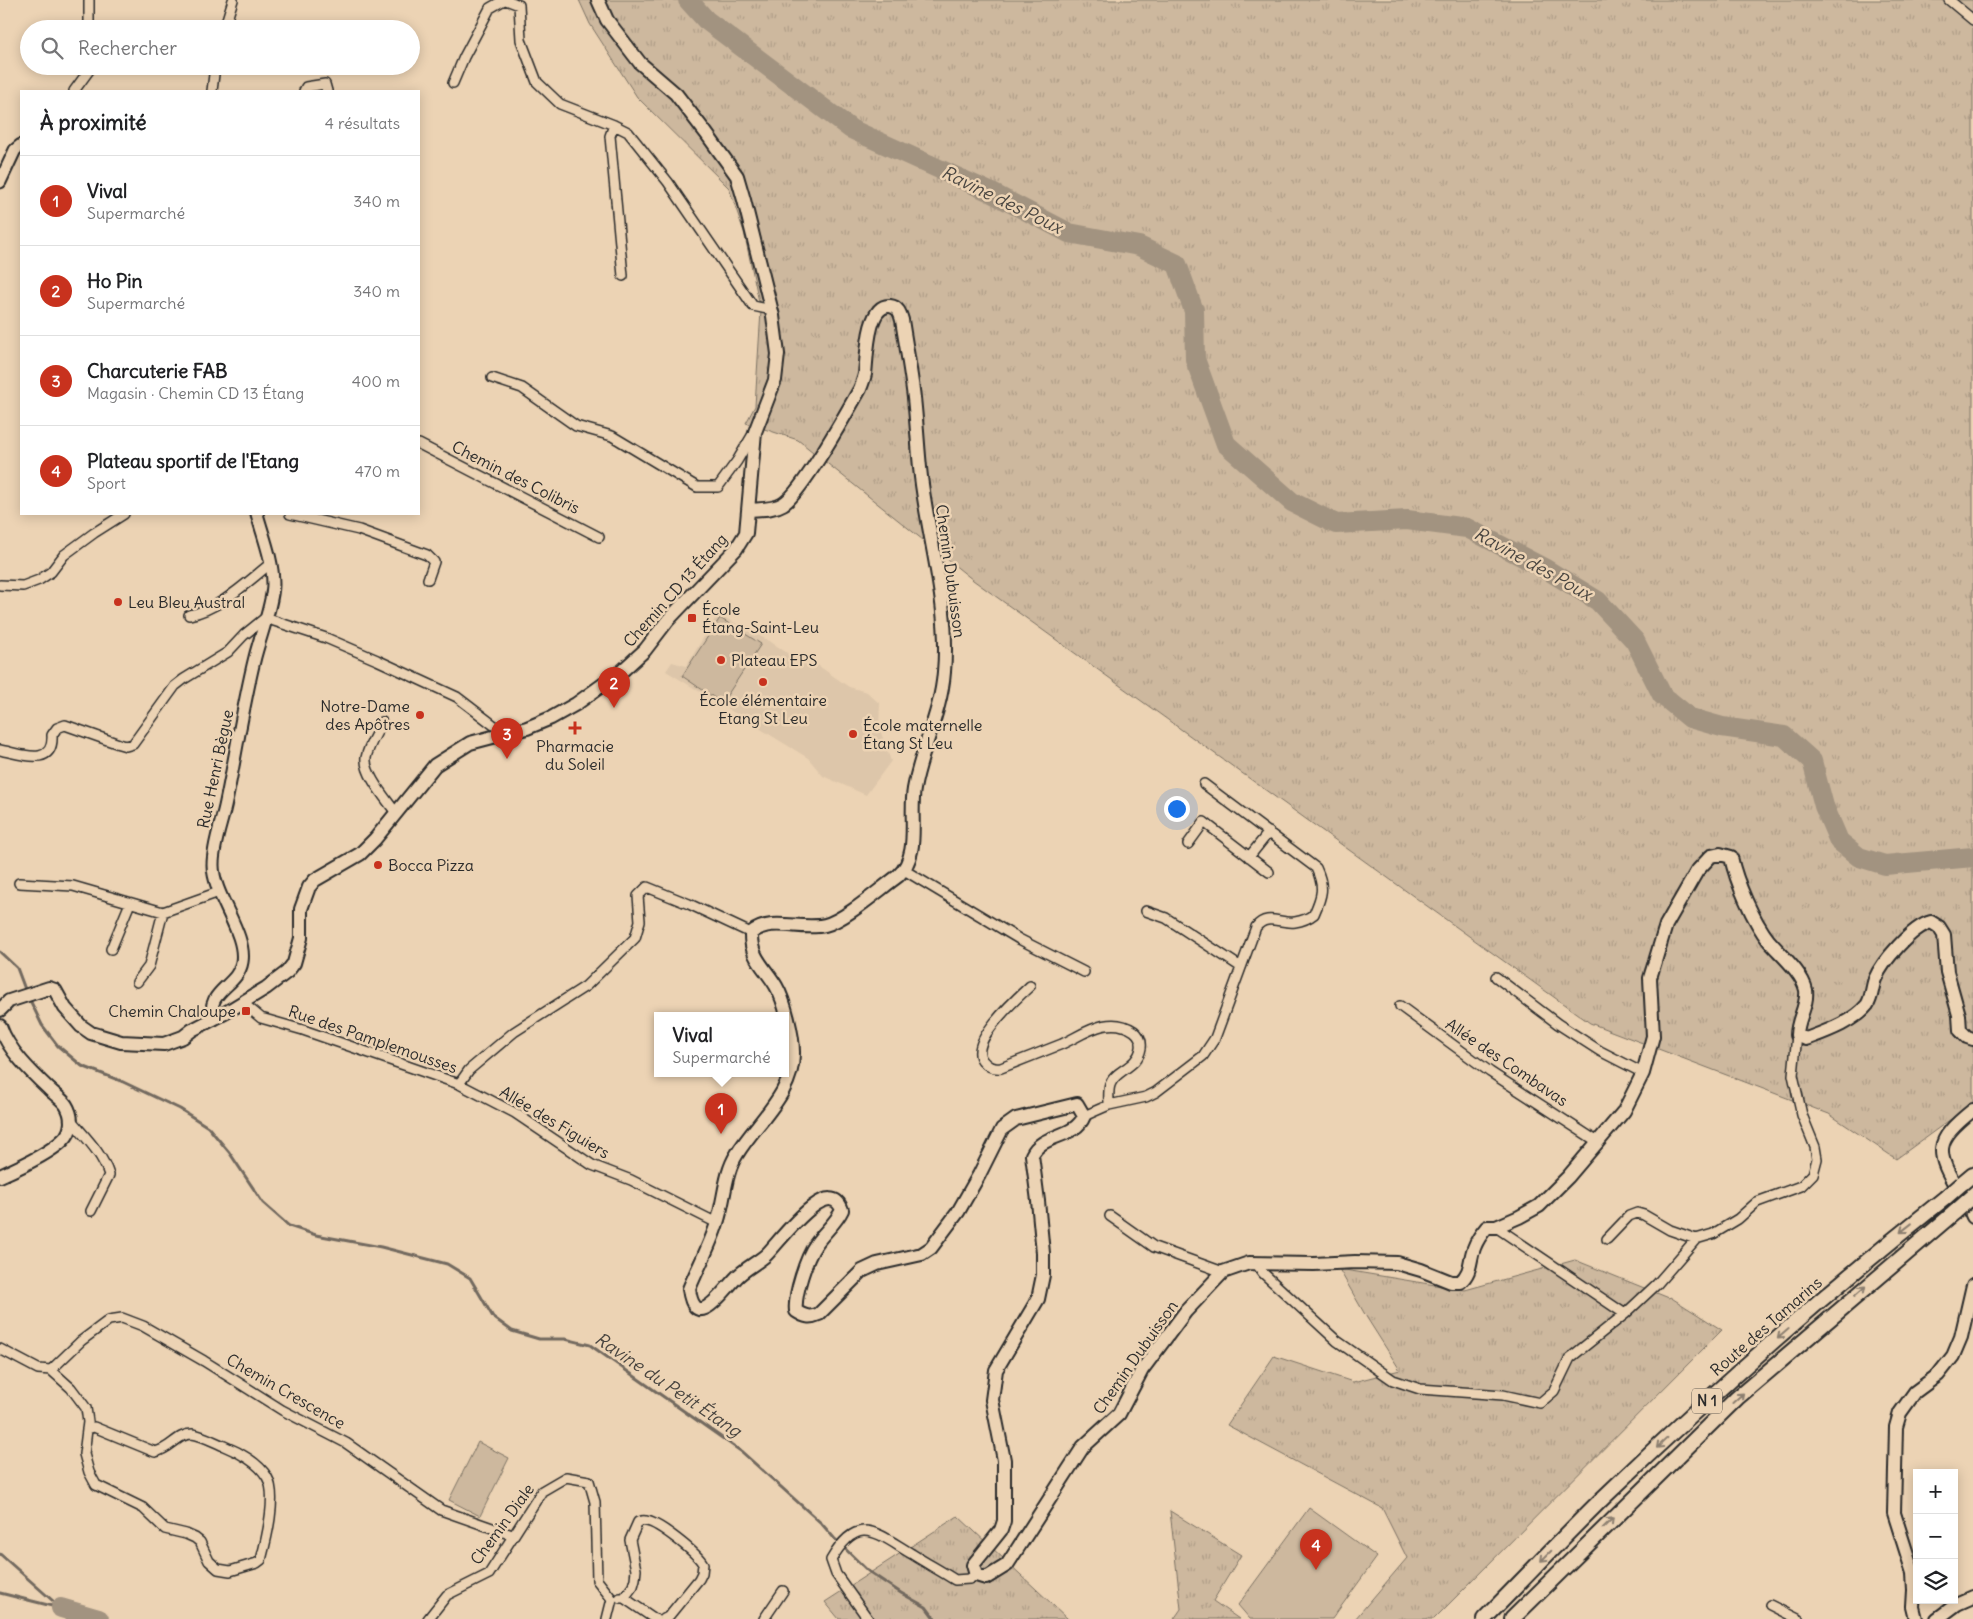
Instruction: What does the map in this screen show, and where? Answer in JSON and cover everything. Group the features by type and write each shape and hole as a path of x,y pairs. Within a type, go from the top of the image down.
{"highway":[{"name":"Route des Tamarins","path":"1484,1619 1603,1498 1723,1386 1893,1239 1973,1174"},
{"name":"N 1","path":"1512,1619 1737,1398 1973,1197"}],"main road":[{"name":"Chemin CD 13 Étang","path":"4,1005 44,988 49,988 54,990 65,1008 81,1026 102,1037 120,1042 164,1044 183,1037 266,988 287,972 294,963 300,938 301,909 309,887 315,880 360,854 376,839 435,765 446,756 470,743 527,728 551,718 576,704 622,671 645,650 668,620 736,549 746,533 755,432 775,380 778,354 772,310 736,176 676,94 640,63 607,20 598,0"},
{"name":"Chemin Dubuisson","path":"749,510 768,509 782,505 797,490 860,389 874,317 879,309 886,306 894,306 902,320 914,396 921,478 939,580 946,649 939,707 914,788 911,808 912,851 904,870"},
{"name":"Chemin Dubuisson","path":"976,1575 986,1578 1007,1565 1083,1447 1119,1414 1142,1370 1186,1311 1223,1272 1250,1263 1397,1263 1451,1282 1460,1282 1470,1271 1473,1250 1479,1236 1487,1227 1496,1227 1520,1218 1539,1206 1568,1177 1624,1111 1643,1073 1653,1036 1650,978 1666,925 1697,872 1711,856 1720,854 1731,857 1734,873 1760,925 1768,939 1793,966 1806,990 1805,1008 1797,1024 1797,1035"},
{"path":"785,1012 777,988 755,957 750,945 751,934 770,924 808,927 826,925 840,917 904,870"},
{"path":"1797,1035 1806,1039 1856,1016 1868,1004 1876,978 1893,952 1916,929 1930,922 1939,927 1944,935 1947,972 1959,1015 1960,1030 1967,1037 1973,1039"},
{"path":"789,1024 793,1054 789,1070"},
{"path":"0,1026 4,1038 17,1054 34,1074 66,1105 71,1120 70,1130 59,1144 0,1176"},
{"path":"787,1077 784,1090 744,1144 730,1168 718,1223 689,1289 690,1299 695,1307 701,1309 716,1302 737,1277 766,1255 814,1204 826,1200 834,1200 840,1204 842,1210 815,1245 795,1301 796,1311 811,1318 828,1306 862,1271 876,1264 922,1254 931,1248 958,1212 1002,1129 1016,1119 1077,1104 1084,1116 1082,1122 1071,1130 1059,1137 1046,1140 1035,1148 1032,1155 1039,1210 1043,1276 1038,1299 996,1370 992,1400 1004,1460 1004,1521 1001,1530 973,1565 976,1575"},
{"path":"1972,1215 1949,1175 1940,1152 1945,1137 1953,1126 1973,1110"},
{"path":"1916,1619 1913,1607 1912,1573 1894,1513 1896,1427 1900,1412 1916,1392 1938,1375 1952,1356 1961,1337 1973,1285"},
{"path":"1937,1619 1956,1604 1973,1597"}],"street":[{"path":"89,0 89,20"},
{"path":"227,20 233,0"},
{"path":"453,83 464,57 490,8 505,0 519,5 521,40 538,82 560,104 628,132 668,182 753,306 772,310"},
{"path":"1949,0 1973,20"},
{"path":"75,90 86,75"},
{"path":"212,90 214,75"},
{"path":"304,90 306,86 325,84 327,90"},
{"path":"614,125 610,136 623,276"},
{"path":"0,182 15,150 20,147"},
{"path":"492,378 522,388 576,426 612,436 697,487 718,486 737,461 755,432"},
{"name":"Chemin des Colibris","path":"420,445 599,537"},
{"path":"0,585 22,586 39,580 51,572 64,555 122,515"},
{"name":"Rue Henri Bègue","path":"214,1019 211,1004 233,980 242,961 241,945 219,892 214,876 213,864 216,841 225,806 252,671 273,586 270,564 257,515"},
{"path":"294,515 359,530 427,555 434,562 428,579"},
{"path":"189,615 203,612 214,606 270,564"},
{"path":"0,750 36,757 42,756 49,751 52,743 52,734 58,728 65,725 126,746 133,744 175,686 228,652 248,631 265,618 326,638 457,697 504,733"},
{"path":"382,722 366,758 367,766 375,783 396,812"},
{"path":"1084,1116 1109,1105 1146,1097 1156,1092 1203,1056 1215,1038 1256,927 1260,921 1266,919 1296,922 1309,918 1314,914 1323,888 1316,868 1204,784"},
{"path":"1188,844 1204,822 1269,872"},
{"path":"1249,857 1269,832"},
{"path":"904,870 1020,939 1084,972"},
{"path":"18,883 73,886 163,912 219,892"},
{"name":"Rue des Pamplemousses","path":"242,1003 261,1018 302,1030 459,1084 469,1070 514,1032 586,986 635,938 640,921 638,896 647,887 689,904 751,934"},
{"path":"111,949 130,902"},
{"path":"1146,911 1166,918 1241,967"},
{"path":"137,982 149,966 163,912"},
{"path":"1496,977 1565,1028 1600,1051 1643,1073"},
{"path":"1030,986 1008,1005 993,1024 979,1051 981,1058 991,1067 1001,1068 1064,1043 1088,1030 1106,1025 1125,1027 1137,1034 1141,1042 1140,1050 1132,1064 1113,1079 1110,1085 1109,1105"},
{"name":"Allée des Combavas","path":"1400,1006 1490,1072 1598,1142"},
{"path":"1256,1263 1263,1273 1337,1341 1394,1380 1420,1389 1503,1395 1540,1403 1554,1391 1570,1358 1625,1314 1657,1284 1696,1240 1713,1234 1738,1219 1757,1202 1801,1186 1813,1174 1817,1159 1815,1147 1802,1115 1793,1075 1797,1035"},
{"name":"Allée des Figuiers","path":"459,1084 514,1113 592,1165 630,1180 718,1223"},
{"path":"71,1120 98,1150 106,1164 109,1175 91,1211"},
{"path":"1607,1240 1629,1216 1637,1213 1670,1230 1696,1240"},
{"path":"1110,1216 1154,1247 1223,1272"},
{"path":"1496,1227 1625,1314"},
{"name":"Chemin Crescence","path":"51,1370 81,1341 109,1320 122,1318 142,1326 204,1361 282,1410 346,1443 441,1510 512,1535"},
{"path":"0,1349 38,1369 51,1370 71,1388 86,1408 87,1429 84,1454 89,1472 96,1484 142,1508 165,1529 195,1538 200,1542 209,1561 218,1569 230,1571 261,1560 268,1534 270,1487 268,1478 255,1465 228,1448 191,1434 175,1440 170,1447 155,1452 94,1428 87,1429"},
{"name":"Chemin Diale","path":"428,1619 447,1595 489,1574 512,1535 542,1491 566,1477 589,1481 595,1502 597,1580 612,1599"},
{"path":"624,1598 633,1586 636,1570 630,1540 638,1522 646,1521 655,1525 691,1550 703,1564 699,1579 668,1617 664,1619"},
{"path":"868,1619 836,1574 831,1560 841,1542 854,1534 867,1530 882,1535 955,1580 968,1579 976,1575"},
{"path":"764,1619 783,1591"},
{"path":"607,1619 612,1599 624,1598 655,1619"},
{"path":"1770,1605 1798,1619"}],"shaded area":[{"name":"École élémentaire Etang St Leu","path":"718,614 771,642 790,655 816,664 849,687 867,692 880,704 879,727 891,761 866,795 823,776 808,758 666,671 672,662 686,666"}],"green space":[{"path":"579,0 1973,0 1973,1103 1896,1159 1829,1114 1590,1023 973,580 798,440 746,423 755,406 761,311 744,232 729,188 637,97 590,24"},
{"name":"Plateau EPS","path":"720,618 761,644 722,703 682,676"},
{"path":"1575,1260 1670,1297 1722,1330 1434,1619 1355,1619 1407,1558 1382,1508 1227,1425 1274,1356 1353,1382 1400,1370 1339,1269 1465,1290"},
{"path":"478,1442 509,1458 480,1516 449,1500"},
{"path":"1309,1508 1377,1557 1332,1619 1250,1619 1238,1605"},
{"path":"1170,1511 1241,1555 1213,1601 1239,1619 1174,1619 1181,1609"},
{"path":"958,1516 1068,1619 839,1619 825,1602"}],"waterway":[{"name":"Ravine des Poux","path":"688,0 706,20 851,129 990,192 1069,233 1139,246 1177,264 1194,311 1195,359 1226,444 1292,502 1336,524 1407,520 1467,528 1544,568 1598,601 1635,641 1662,695 1690,718 1722,727 1784,736 1812,761 1824,806 1839,841 1859,857 1885,865 1973,857"},
{"name":"Ravine du Petit Étang","path":"0,952 17,968 26,992"},
{"name":"Ravine du Petit Étang","path":"29,998 42,1025 58,1046 82,1066 121,1081 180,1109 208,1127 229,1152 263,1203 289,1226 316,1235 381,1247 447,1264 470,1278 493,1317 512,1331 539,1339 565,1339 590,1345 742,1452 821,1523 868,1571 926,1607 935,1619"},
{"path":"0,1554 61,1608"},
{"path":"0,1593 60,1608"},
{"path":"61,1608 99,1619"}],"place":[{"name":"Leu Bleu Austral","path":"118,602"},
{"name":"École Étang-Saint-Leu","path":"692,618"},
{"name":"Plateau EPS","path":"721,660"},
{"name":"École élémentaire Etang St Leu","path":"763,682"},
{"name":"Ho Pin","path":"614,708"},
{"name":"Notre-Dame des Apôtres","path":"420,715"},
{"name":"Pharmacie du Soleil","path":"575,728"},
{"name":"École maternelle Étang St Leu","path":"853,734"},
{"name":"Charcuterie FAB","path":"507,759"},
{"name":"Bocca Pizza","path":"378,865"},
{"name":"Chemin Chaloupe","path":"246,1011"},
{"name":"Vival","path":"721,1134"},
{"name":"Plateau sportif de l'Etang","path":"1316,1570"}]}
